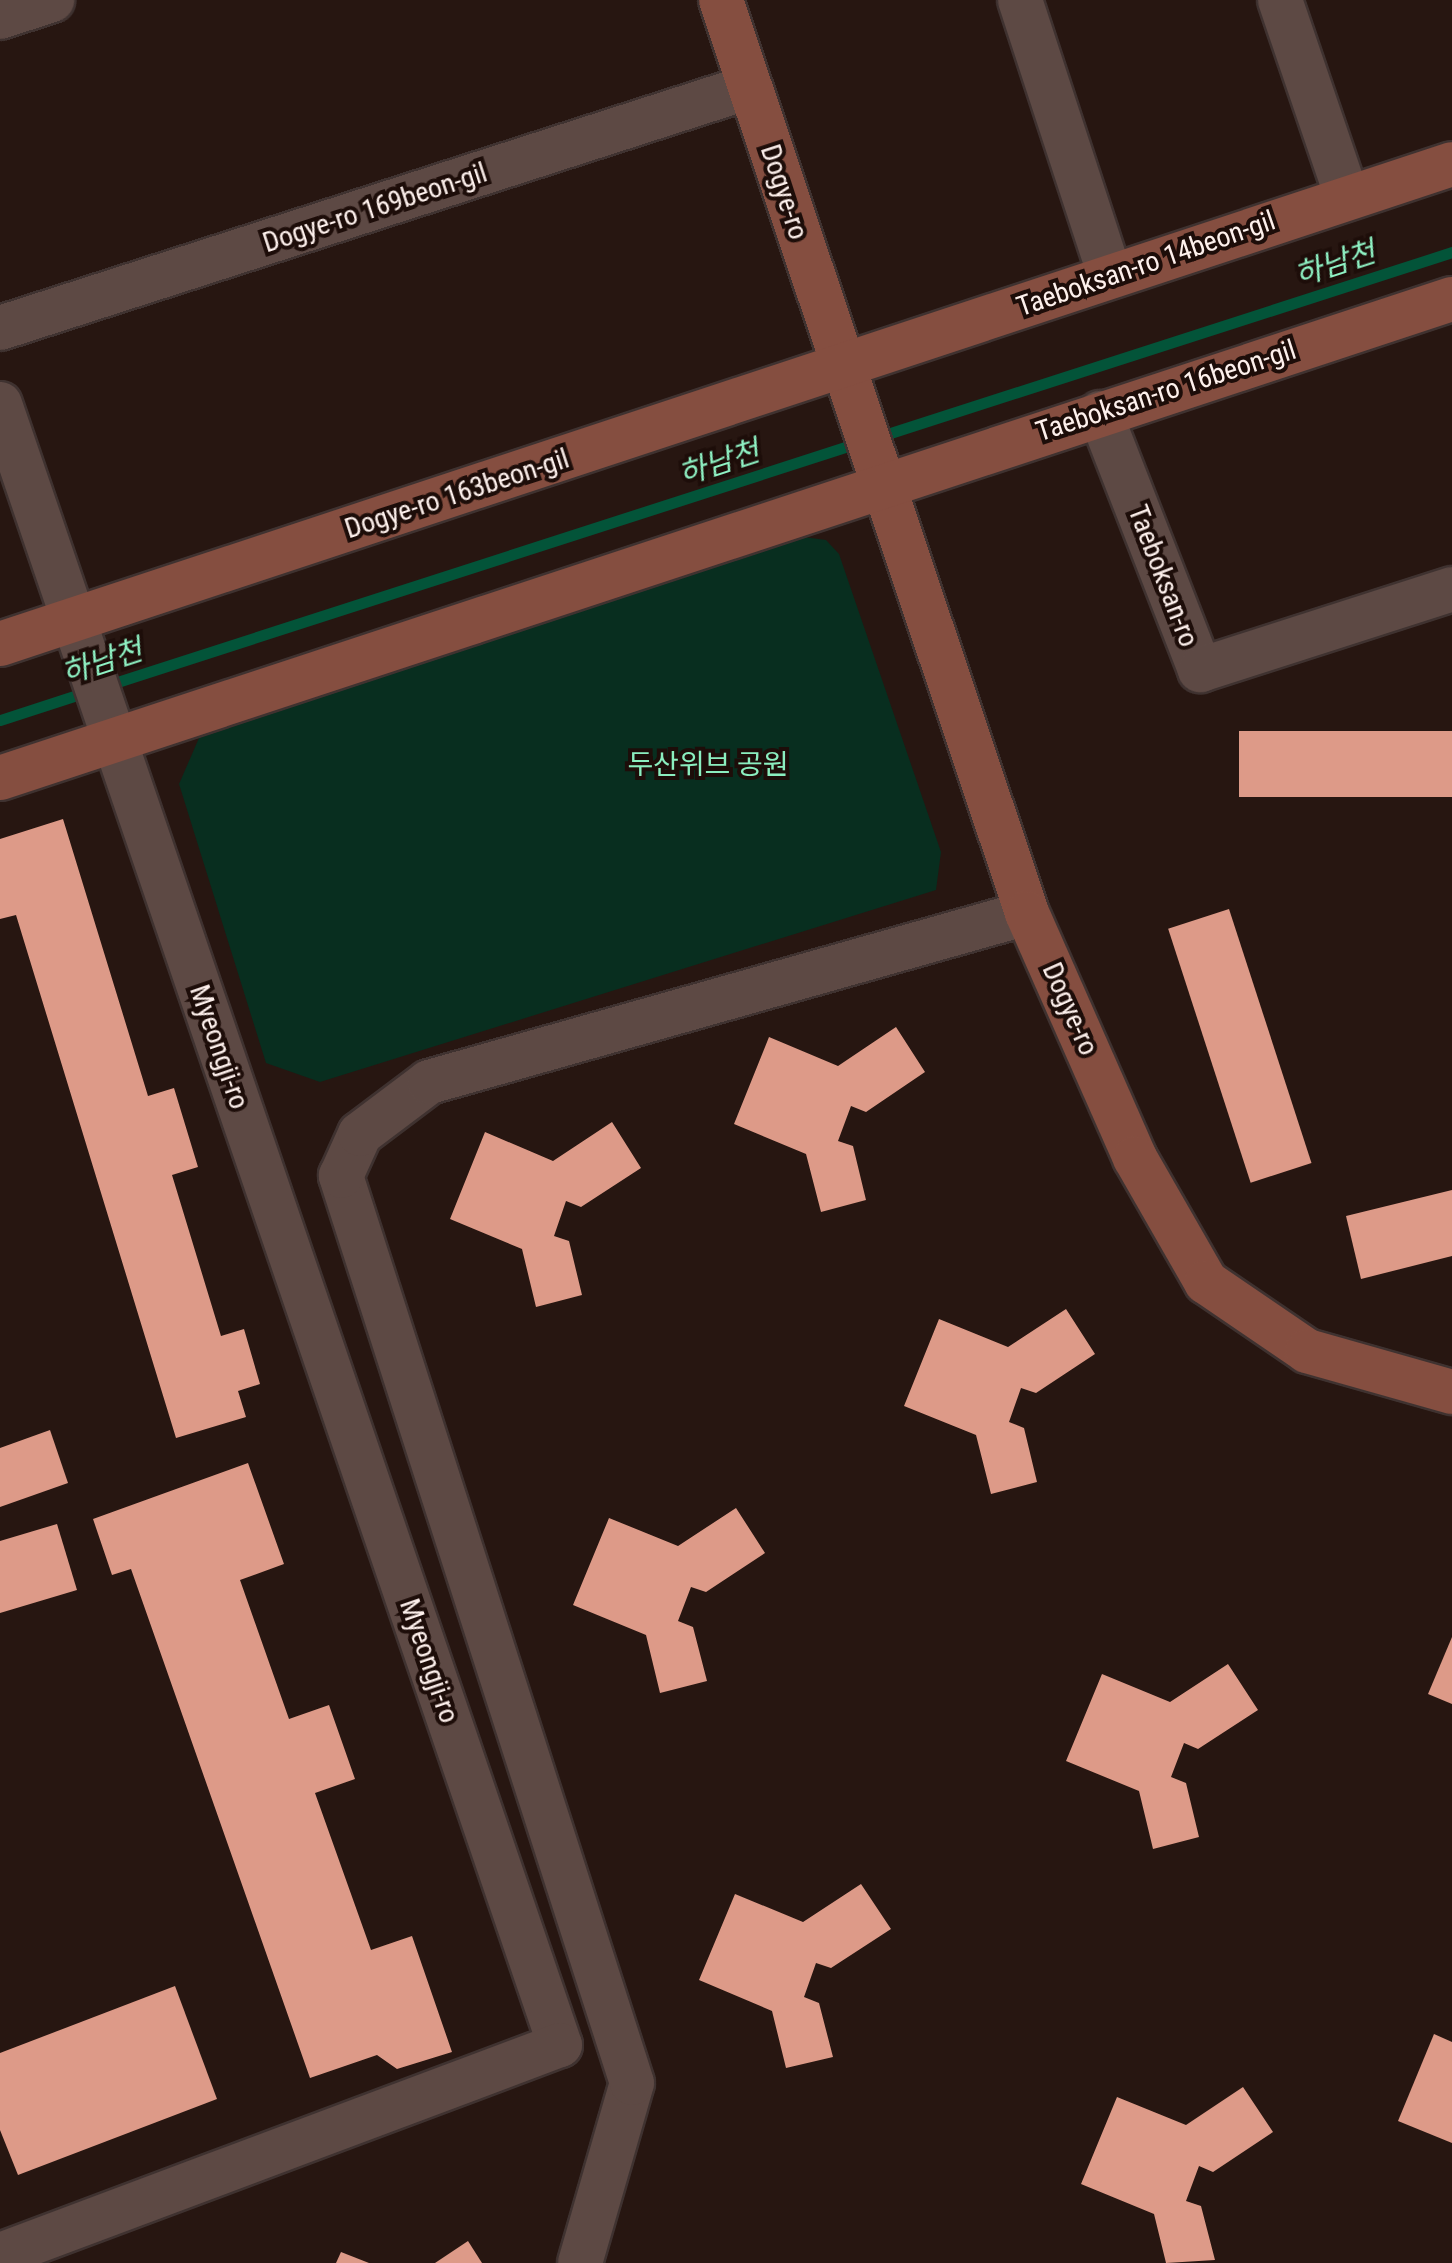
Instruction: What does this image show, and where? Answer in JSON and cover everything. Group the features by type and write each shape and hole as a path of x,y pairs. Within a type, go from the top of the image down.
{"street":[{"path":"0,17 52,0"},
{"name":"Dogye-ro","path":"721,0 843,376 1027,913 1135,1158 1206,1282 1307,1351 1452,1392"},
{"path":"1020,0 1110,276"},
{"path":"1280,0 1347,197"},
{"name":"Dogye-ro 169beon-gil","path":"0,328 749,87"},
{"name":"Taeboksan-ro 14beon-gil","path":"843,376 1110,276 1452,164"},
{"name":"Taeboksan-ro 16beon-gil","path":"0,778 109,726 877,475 1100,413 1452,299"},
{"name":"Dogye-ro 163beon-gil","path":"0,644 76,630 843,376"},
{"path":"0,404 109,726"},
{"name":"Taeboksan-ro","path":"1100,413 1200,670 1452,589"},
{"name":"Myeongji-ro","path":"0,2255 560,2045 109,726"},
{"path":"580,2263 632,2083 341,1176 360,1134 429,1082 1027,913"}],"green space":[{"name":"두산위브 공원","path":"796,536 826,540 839,554 941,852 936,890 320,1082 266,1063 179,784 199,738"}],"building":[{"path":"1239,731 1452,731 1452,797 1239,797"},
{"path":"63,819 148,1096 174,1088 198,1167 172,1175 221,1336 244,1329 260,1384 238,1391 246,1417 176,1438 16,915 0,919 0,839"},
{"path":"1229,909 1312,1163 1251,1183 1168,929"},
{"path":"896,1027 925,1072 866,1112 851,1106 838,1141 853,1146 866,1200 821,1212 806,1154 734,1124 769,1037 838,1066"},
{"path":"612,1122 641,1168 581,1207 566,1201 554,1236 569,1241 582,1295 536,1307 522,1249 450,1219 485,1132 553,1161"},
{"path":"1452,1190 1452,1256 1361,1279 1346,1216"},
{"path":"1066,1309 1095,1354 1036,1393 1021,1388 1009,1422 1024,1428 1037,1482 991,1494 976,1435 904,1406 939,1319 1008,1347"},
{"path":"50,1430 68,1483 0,1507 0,1448"},
{"path":"248,1463 284,1564 240,1580 289,1719 329,1705 355,1779 315,1793 371,1950 412,1936 452,2052 397,2069 377,2055 310,2078 131,1569 112,1575 93,1519"},
{"path":"736,1508 765,1553 706,1592 691,1587 678,1621 693,1627 707,1681 660,1693 646,1635 573,1605 609,1518 678,1546"},
{"path":"57,1524 77,1590 0,1613 0,1541"},
{"path":"1452,1637 1452,1704 1428,1694"},
{"path":"1228,1664 1258,1710 1198,1749 1184,1743 1171,1777 1186,1783 1199,1837 1153,1849 1139,1791 1066,1761 1102,1674 1170,1702"},
{"path":"861,1884 891,1929 831,1968 816,1963 804,1997 819,2003 833,2057 786,2068 772,2011 699,1980 735,1894 803,1922"},
{"path":"175,1986 217,2099 18,2175 0,2130 0,2053"},
{"path":"1434,2034 1452,2042 1452,2143 1398,2121"},
{"path":"1243,2087 1273,2132 1213,2172 1199,2166 1186,2201 1201,2206 1215,2260 1166,2263 1154,2214 1081,2184 1117,2097 1186,2125"},
{"path":"468,2241 482,2263 435,2263"},
{"path":"341,2252 369,2263 336,2263"}],"waterway":[{"name":"하남천","path":"878,437 1452,252"},
{"name":"하남천","path":"105,686 861,442"},
{"name":"하남천","path":"0,720 89,691"}]}
